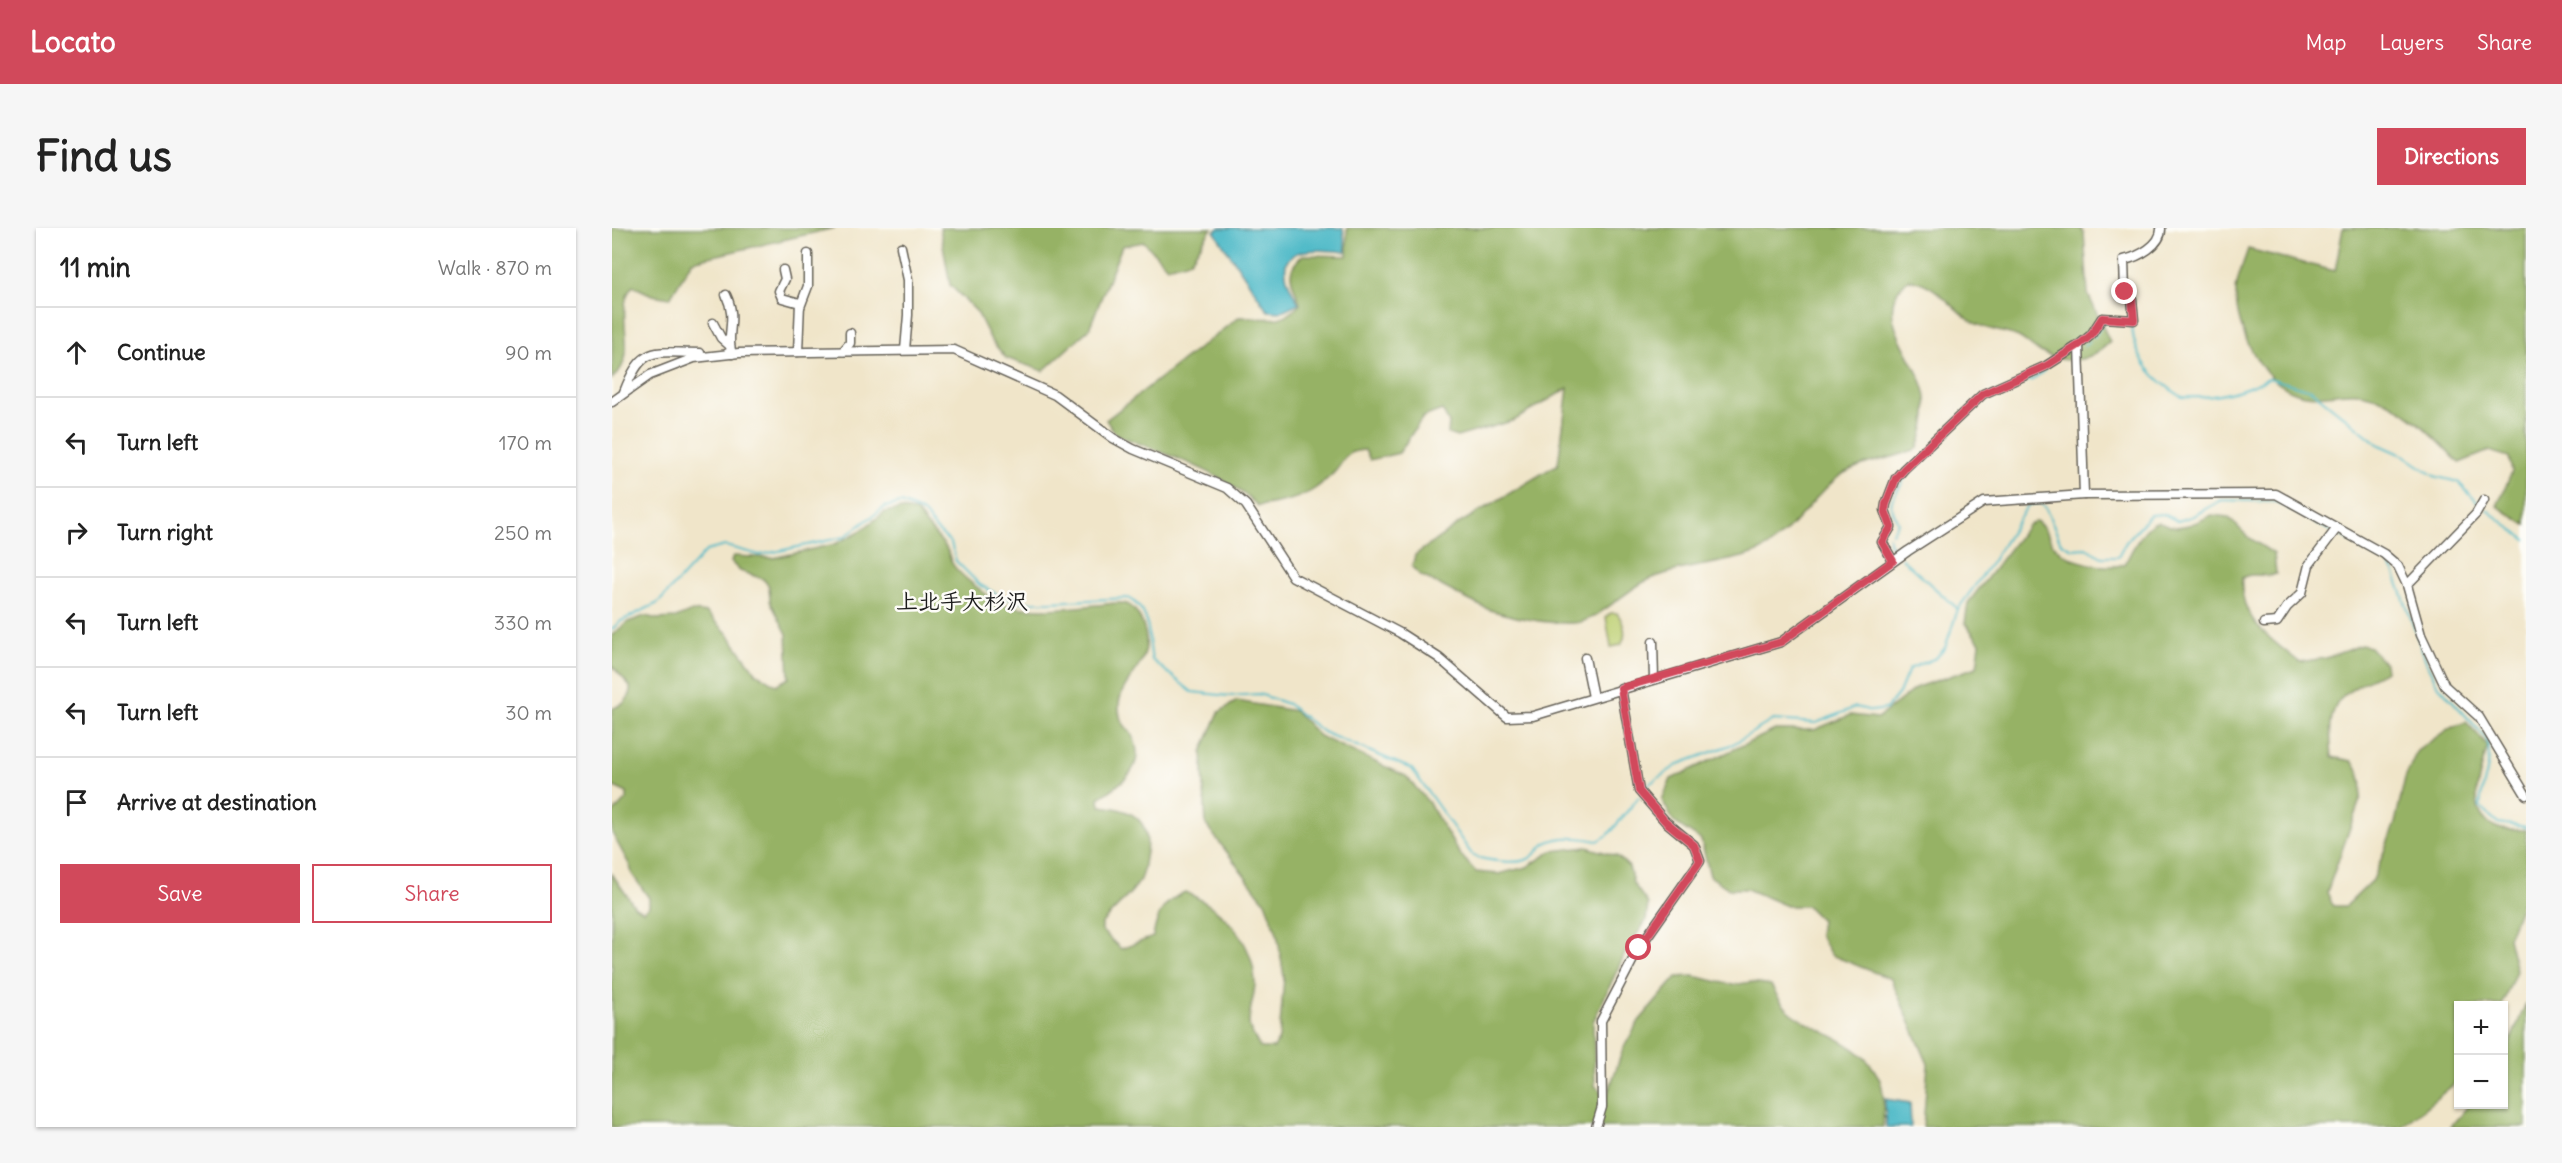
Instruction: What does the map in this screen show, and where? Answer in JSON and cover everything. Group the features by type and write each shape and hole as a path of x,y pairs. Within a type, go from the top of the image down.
{"street":[{"path":"1893,561 1882,542 1891,527 1885,510 1896,478 1983,394 2046,366 2079,345 2091,335 2102,318 2134,320 2132,299 2125,292 2124,260 2134,258 2156,243 2162,234 2161,228"},
{"path":"901,247 908,280 905,350"},
{"path":"800,308 808,286 808,255"},
{"path":"783,270 785,279 778,291 782,297 800,303 798,352"},
{"path":"726,295 732,308 731,350"},
{"path":"713,323 731,350"},
{"path":"843,351 850,343 850,333"},
{"path":"2079,345 2084,495"},
{"path":"612,402 666,367 731,350"},
{"path":"624,393 639,361 648,354 731,350 798,352 954,350 1055,395 1113,438 1134,449 1227,488 1246,505 1293,577 1410,639 1439,658 1507,717 1533,716 1781,642 1893,561 1984,502 2084,495 2276,494 2335,530 2384,554 2398,566 2407,585 2421,636 2445,686 2479,717 2526,795"},
{"path":"2407,585 2476,514 2484,500"},
{"path":"2264,623 2277,622 2287,607 2302,593 2309,565 2335,530"},
{"path":"1653,642 1654,679"},
{"path":"1584,658 1593,697"},
{"path":"1596,1127 1602,1107 1601,1021 1639,948 1700,861 1694,845 1665,821 1642,794 1621,688"}],"green space":[{"path":"612,228 835,228 692,261 670,298 652,295 633,286 625,303 626,356 621,368 612,379"},
{"path":"940,228 1212,228 1190,261 1167,267 1144,242 1122,246 1089,329 1043,371 1006,358 991,340 977,312 950,285"},
{"path":"1347,228 2080,228 2084,233 2088,294 2110,342 2101,350 2083,359 2055,358 2035,349 2019,337 1974,323 1926,284 1908,280 1897,293 1893,308 1894,323 1916,369 1926,398 1925,424 1918,448 1859,466 1841,475 1791,527 1758,552 1658,576 1644,582 1601,612 1583,621 1554,623 1533,620 1502,614 1465,599 1420,575 1412,567 1415,555 1460,523 1558,464 1568,388 1515,420 1457,437 1448,434 1449,423 1442,410 1423,417 1399,453 1370,460 1365,450 1353,452 1347,455 1330,477 1309,492 1288,500 1258,506 1243,493 1209,472 1115,434 1106,420 1239,317 1273,319 1287,315 1294,310 1300,303 1292,283 1293,267 1303,255 1347,256"},
{"path":"2343,228 2526,228 2526,525 2497,506 2512,472 2509,457 2489,451 2459,463 2418,423 2395,406 2360,393 2315,396 2297,393 2284,387 2261,366 2246,337 2237,307 2236,288 2248,249 2335,271"},
{"path":"900,509 916,511 945,546 955,568 974,585 1001,603 1022,608 1048,609 1120,603 1127,604 1137,613 1143,625 1146,640 1145,653 1122,692 1119,703 1121,719 1132,735 1137,756 1135,765 1124,780 1099,798 1100,806 1123,810 1139,820 1144,827 1147,846 1139,882 1102,923 1102,931 1121,949 1153,937 1162,910 1171,900 1185,892 1211,907 1223,916 1242,939 1253,966 1255,982 1249,1026 1260,1048 1274,1048 1279,1039 1284,977 1277,933 1265,902 1206,825 1202,752 1219,712 1237,701 1295,711 1319,736 1406,776 1429,803 1459,853 1476,872 1498,874 1527,867 1552,851 1587,847 1617,856 1629,867 1633,883 1648,904 1646,921 1627,949 1593,1022 1595,1086 1607,1096 1623,1049 1639,1021 1677,977 1693,976 1733,985 1751,982 1771,985 1789,1011 1851,1047 1870,1064 1881,1082 1884,1101 1883,1127 612,1127 612,874 635,907 643,911 649,906 649,898 632,874 612,833 612,814 627,798 627,793 612,786 612,709 624,703 630,695 630,686 612,666 612,635 628,622 645,616 658,619 676,618 692,611 707,613 727,633 757,674 776,685 789,678 787,634 770,601 769,586 763,579 740,571 731,562 733,556 773,558 835,544 860,531 885,512"},
{"path":"2212,515 2228,517 2248,537 2274,554 2276,574 2250,575 2242,578 2245,605 2267,636 2299,662 2326,658 2361,645 2370,647 2385,664 2386,671 2356,687 2338,702 2331,723 2332,757 2352,761 2361,778 2362,787 2361,797 2327,892 2333,906 2346,906 2373,880 2395,823 2405,778 2417,751 2448,729 2466,722 2488,746 2478,780 2477,804 2481,814 2487,822 2498,828 2526,830 2526,892 2508,938 2516,971 2504,1001 2454,1001 2454,1083 2401,1127 1923,1127 1928,1064 1891,979 1831,955 1819,934 1821,920 1807,906 1787,906 1747,889 1729,889 1710,876 1701,840 1674,822 1662,800 1671,779 1775,730 1814,730 1850,715 1878,718 1917,687 1977,667 1980,643 1965,623 1968,603 2028,525 2036,521 2052,544 2062,553 2088,564 2108,566 2125,564 2138,540 2152,524 2159,522 2171,526 2182,526"},
{"path":"1611,613 1617,613 1625,633 1621,645 1611,647 1606,617"},
{"path":"2526,1003 2526,1127 2450,1127 2466,1109 2508,1109 2508,1047"}],"water":[{"path":"1220,228 1343,228 1346,252 1314,250 1292,255 1287,262 1286,272 1289,285 1299,303 1280,312 1268,311 1214,231"},
{"path":"1885,1099 1910,1103 1911,1127 1886,1127"}],"waterway":[{"path":"2094,337 2104,322"},
{"path":"2112,323 2132,326 2137,349 2148,368 2163,384 2182,397 2227,394 2269,378 2311,390 2378,444 2405,456 2434,476 2458,482 2478,503"},
{"path":"2084,346 2090,341"},
{"path":"2015,384 2032,380 2045,370"},
{"path":"1892,533 1898,523 1891,506 1892,500 1910,469"},
{"path":"1642,792 1649,784 1679,764 1733,744 1773,720 1816,723 1856,707 1872,711 1886,709 1899,693 1909,669 1936,658 1945,648 1958,609 1992,562 2028,505 2039,503 2045,507 2061,543 2073,549 2086,548 2102,557 2118,557 2126,542 2150,515 2164,514 2178,521 2193,516 2222,500 2277,502 2331,531"},
{"path":"612,629 621,621 658,603 706,551 725,546 760,555 844,537 885,507 901,503 923,512 935,528 951,543 956,561 980,585 1000,596 1018,602 1128,598 1136,603 1145,617 1152,660 1192,692 1229,696 1259,694 1288,704 1323,732 1412,769 1473,856 1516,862 1528,859 1552,840 1572,838 1598,841 1608,835 1639,797"},
{"path":"2487,510 2526,540"},
{"path":"2337,533 2387,562 2394,571 2427,664 2437,684 2486,738 2489,755 2480,807 2498,823 2526,827"},
{"path":"1889,537 1889,543 1898,555"},
{"path":"1902,559 1958,609"}],"district":[{"name":"上北手大杉沢","path":"962,601"}],"route":[{"path":"1639,948 1700,861 1694,845 1665,821 1639,791 1621,688 1781,642 1893,561 1882,542 1891,527 1885,510 1896,478 1989,390 2046,366 2079,345 2091,335 2102,318 2134,320 2132,299 2125,292"}]}
